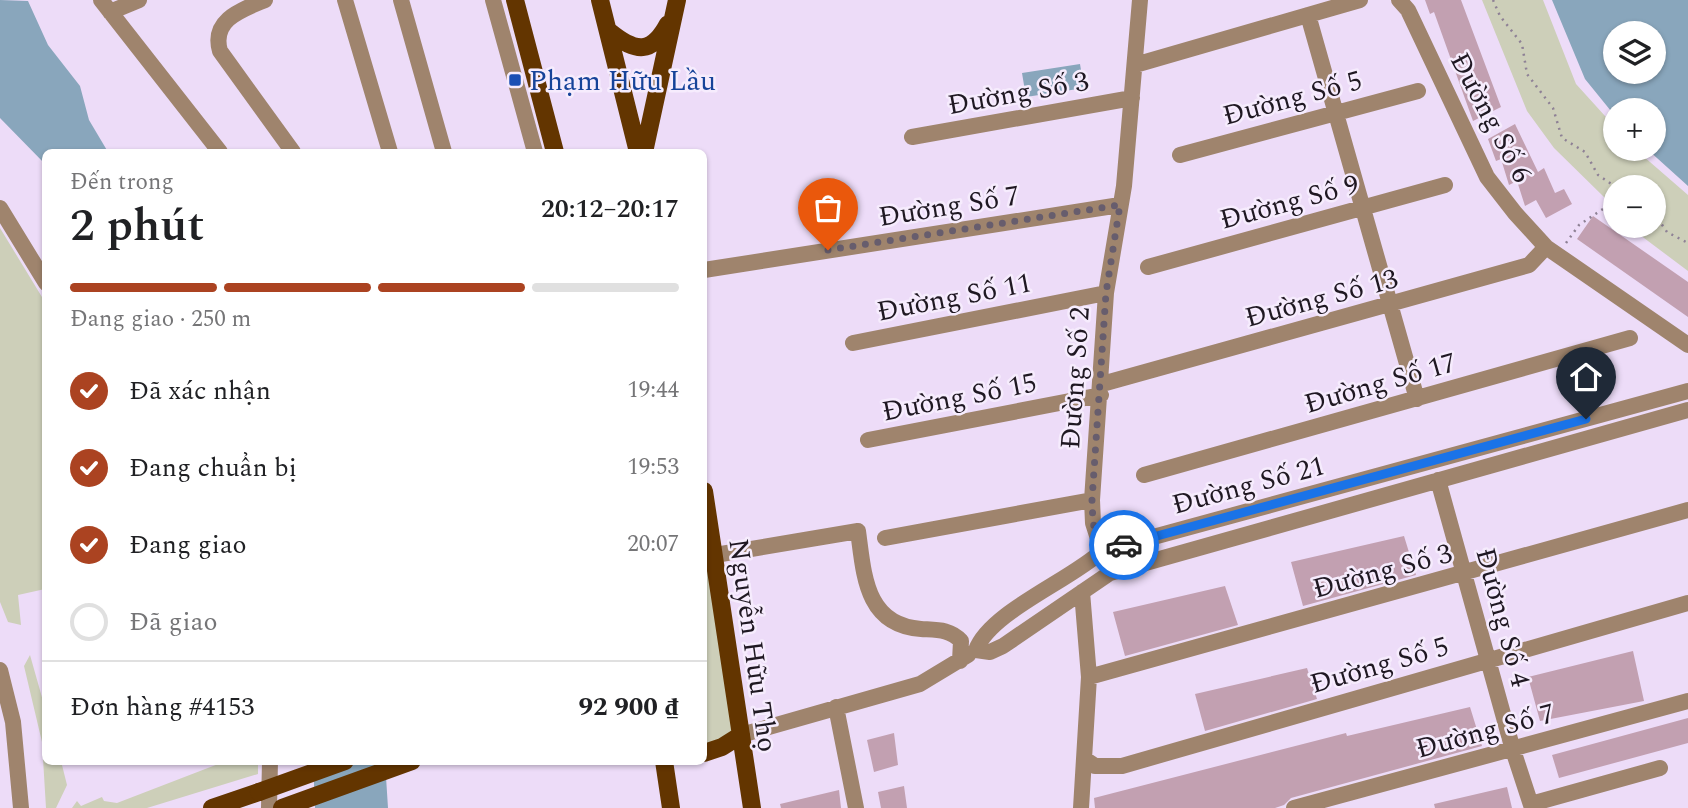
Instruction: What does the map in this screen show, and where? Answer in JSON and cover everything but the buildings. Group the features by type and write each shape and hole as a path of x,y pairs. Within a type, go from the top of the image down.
{"main road":[{"path":"515,0 554,149"},
{"path":"600,0 637,149"},
{"path":"610,32 634,47 649,47 660,39 676,6"},
{"path":"645,149 676,6"},
{"name":"Nguyễn Hữu Thọ","path":"707,508 752,808"},
{"path":"707,752 722,747 741,735"},
{"path":"212,808 334,765"},
{"path":"282,808 401,765"},
{"path":"665,765 671,808"}],"street":[{"path":"139,0 105,6 218,149"},
{"path":"265,0 228,19 220,28 217,40 220,51 291,149"},
{"path":"345,0 389,149"},
{"path":"401,0 443,149"},
{"path":"493,0 534,149"},
{"name":"Đường Số 2","path":"1102,551 1093,523 1092,500 1106,293 1120,205 1140,0"},
{"path":"1135,65 1360,0"},
{"name":"Đường Số 6","path":"1399,0 1408,10 1487,177 1546,247 1624,298 1688,345"},
{"path":"1308,15 1416,399"},
{"name":"Đường Số 5","path":"1180,155 1418,91"},
{"name":"Đường Số 3","path":"912,137 1132,98"},
{"name":"Đường Số 9","path":"1147,267 1445,185"},
{"name":"Đường Số 7","path":"707,270 1120,205"},
{"path":"0,208 42,276"},
{"name":"Đường Số 13","path":"1101,390 1530,265 1546,247"},
{"name":"Đường Số 11","path":"853,343 1106,293"},
{"name":"Đường Số 17","path":"1144,475 1630,338"},
{"name":"Đường Số 15","path":"868,440 1101,390"},
{"name":"Đường Số 21","path":"1688,391 1102,551 1090,562 1035,596 981,638 976,650 990,653 1003,646 1110,573 1688,410"},
{"name":"Đường Số 4","path":"1438,480 1531,806"},
{"path":"885,538 1092,500"},
{"name":"Đường Số 3","path":"1089,677 1688,510"},
{"path":"715,555 858,531 872,603 890,619 911,628 953,633 961,641 960,661"},
{"path":"1081,808 1089,677 1082,592"},
{"name":"Đường Số 5","path":"1086,760 1095,766 1122,766 1688,603"},
{"path":"741,735 920,684 976,650"},
{"path":"0,670 13,722 21,808"},
{"name":"Đường Số 7","path":"1294,808 1688,701"},
{"path":"836,707 856,808"},
{"path":"269,808 270,765"},
{"path":"1531,806 1660,768"}],"path":[{"path":"1493,0 1500,16 1522,44 1527,74 1553,108 1562,138 1585,152 1598,175 1603,178"},
{"path":"1566,243 1579,225 1603,209"},
{"path":"1666,231 1688,243"}],"green space":[{"path":"1482,0 1543,0 1576,84 1603,114 1603,161 1649,161 1665,175 1603,175 1603,196 1554,148 1527,111"},
{"path":"1666,176 1688,195 1688,271 1644,238 1666,238"},
{"path":"0,228 42,297 42,590 18,595 21,625 8,622 0,602"},
{"path":"707,565 734,727 728,738 707,744"},
{"path":"30,655 42,697 42,742 24,666"},
{"path":"43,765 62,765 67,785 56,808 46,808"},
{"path":"216,765 258,765 258,774 147,808 72,808 77,801 81,806 102,797 104,801 117,803"}],"water":[{"path":"0,0 28,1 48,45 80,86 89,120 106,149 42,149 42,161 0,118"},
{"path":"1552,0 1688,0 1688,186 1660,161 1666,161 1666,98 1603,98 1603,101 1585,79"},
{"path":"1080,64 1084,88 1026,97 1022,73"},
{"path":"313,765 385,765 388,808 315,808"}],"way so far":[{"path":"828,250 1120,205 1111,276 1106,293 1092,500 1093,523 1102,551 1124,545"}],"place":[{"name":"Phạm Hữu Lầu","path":"515,80"}],"route":[{"path":"1124,545 1586,419"}]}
